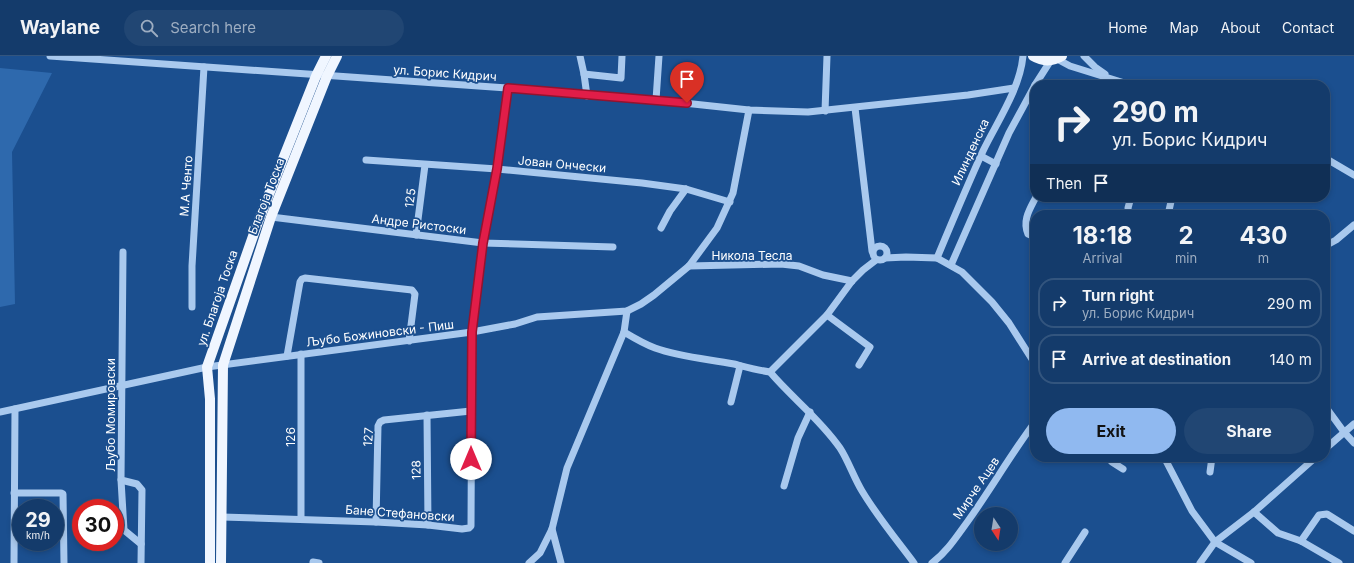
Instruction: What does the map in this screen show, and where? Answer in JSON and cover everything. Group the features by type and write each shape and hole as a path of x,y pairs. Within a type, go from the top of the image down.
{"main road":[{"name":"ул. Благоја Тоска","path":"210,563 210,399 207,367 258,222 316,76 326,56"},
{"name":"Благоја Тоска","path":"221,563 223,365 270,217 336,56"},
{"path":"1033,56 1044,60 1057,58"}],"street":[{"name":"ул. Борис Кидрич","path":"50,56 145,59 204,67 316,76 508,88 587,96 656,100 749,110 808,112 983,94 1014,88"},
{"path":"580,56 587,96"},
{"path":"584,74 621,78 622,56"},
{"path":"656,100 659,56"},
{"path":"825,111 827,56"},
{"name":"Илинденска","path":"937,258 981,156 1014,88 1022,67 1023,56"},
{"path":"1084,56 1095,67 1112,79"},
{"path":"1039,80 1057,58 1070,66 1115,80"},
{"name":"М.А Ченто","path":"192,308 192,266 204,67"},
{"name":"Бане Стефановски","path":"222,517 376,522 428,525 462,529 469,528 471,526 472,332 483,243 497,169 508,88"},
{"path":"951,266 1009,133 1030,94"},
{"path":"855,108 871,230 872,254 876,260"},
{"name":"Љубо Божиновски - Пиш","path":"0,412 207,367 472,332 515,324 537,317 627,311 654,295 689,266 717,228 733,193 749,110"},
{"path":"981,156 996,164"},
{"name":"Јован Ончески","path":"366,160 497,169 642,183 686,190 730,202"},
{"path":"1330,161 1354,176"},
{"name":"125","path":"416,235 425,165"},
{"path":"661,228 670,211 686,190"},
{"path":"1030,211 1026,220 1026,228 1028,234 1030,235"},
{"name":"Андре Ристоски","path":"270,217 483,243 613,247"},
{"path":"1330,243 1354,225"},
{"path":"871,230 885,248 887,252 885,258"},
{"path":"872,251 877,246 906,257"},
{"name":"Љубо Момировски","path":"123,252 121,480 137,484 142,490 141,563"},
{"path":"770,372 827,315 852,281 863,270 876,260 879,261 885,258 937,258 962,272 992,302 1009,323 1030,356"},
{"name":"Никола Тесла","path":"689,266 781,264 799,266 823,275 852,281"},
{"path":"286,356 300,282 305,278 412,290 415,294 409,340"},
{"path":"529,563 540,553 552,529 567,468 624,332 627,311"},
{"path":"827,315 870,347 859,365"},
{"path":"624,332 640,342 656,348 696,358 770,372 790,394 810,412 840,448 862,491 871,505 914,563"},
{"name":"126","path":"301,354 301,519"},
{"path":"731,402 740,366"},
{"path":"14,563 15,409"},
{"name":"127","path":"376,522 378,426 380,422 384,420 471,411"},
{"path":"784,486 798,438 810,412"},
{"path":"1330,413 1354,443"},
{"name":"128","path":"427,415 428,525"},
{"path":"1330,445 1354,424"},
{"name":"Мирче Ацев","path":"932,563 946,551 960,532 984,499 1014,450 1030,429"},
{"path":"1112,462 1124,468"},
{"path":"1167,462 1192,511 1216,542 1251,563"},
{"path":"1210,472 1211,462"},
{"path":"1200,563 1216,542 1254,512 1310,462"},
{"path":"121,480 123,527 125,532 141,544"},
{"path":"14,493 61,492 64,494 64,563"},
{"path":"1254,512 1278,534 1301,541 1339,563"},
{"path":"1301,541 1319,515 1327,514 1354,531"},
{"path":"552,529 561,563"},
{"path":"1065,563 1085,532"}],"shaded area":[{"path":"0,68 52,73 12,152 15,304 0,307"}],"route":[{"path":"471,459 472,332 483,243 497,169 508,88 587,96 687,103"}]}
